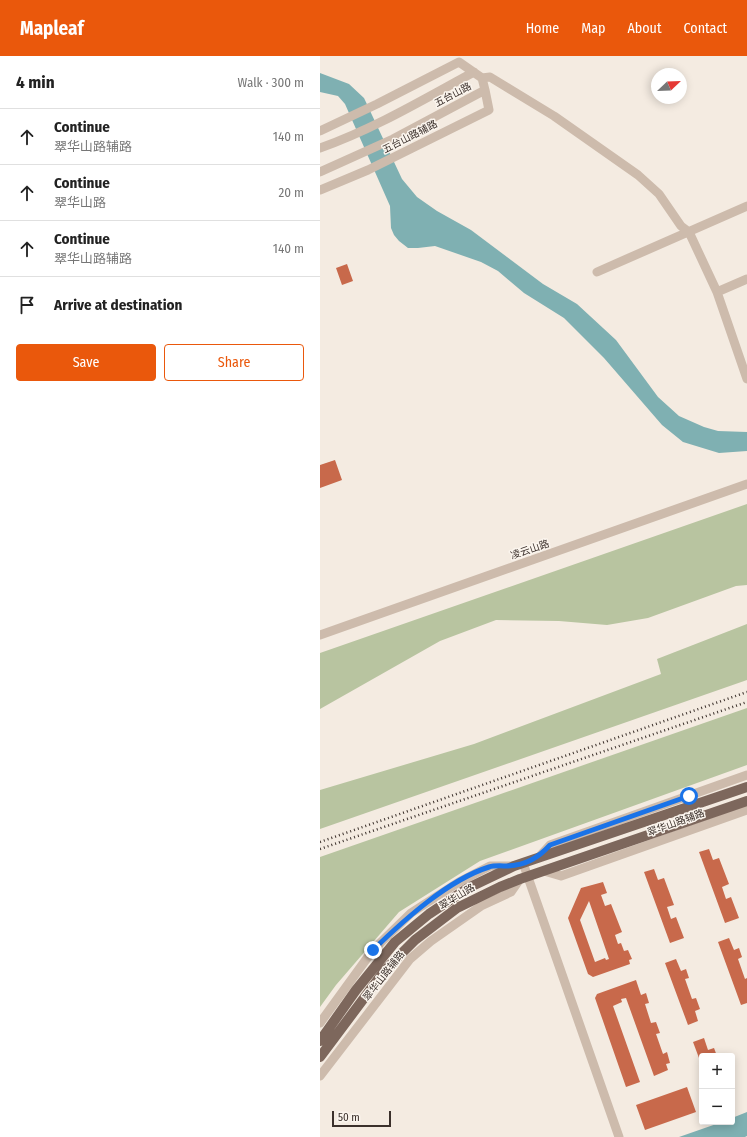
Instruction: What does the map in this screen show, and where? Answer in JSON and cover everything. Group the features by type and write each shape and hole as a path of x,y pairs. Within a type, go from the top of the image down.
{"main road":[{"name":"翠华山路","path":"320,1040 356,990 395,942 429,914 468,888 519,864 747,787"},
{"name":"翠华山路","path":"320,1056 356,1011 384,970 415,940 457,908 500,887 524,878 747,800"}],"street":[{"path":"320,131 343,121 459,62 474,72"},
{"name":"五台山路","path":"320,148 350,137 385,120 474,72 482,78 485,90 359,156 320,172"},
{"path":"482,78 490,77 507,86 612,156 659,194 681,226 690,232 717,292 747,379"},
{"name":"五台山路辅路","path":"320,190 400,155 489,110 485,90"},
{"path":"597,272 747,206"},
{"path":"717,292 747,279"},
{"name":"凌云山路","path":"320,636 747,484"},
{"name":"翠华山路辅路","path":"539,857 550,845 747,775"},
{"name":"翠华山路辅路","path":"544,871 561,876 747,810"},
{"path":"320,1023 373,950 411,913 459,882 490,866 519,864 619,1137"},
{"name":"翠华山路辅路","path":"320,1076 410,959 431,941 482,906 511,892 524,878"}],"green space":[{"path":"747,504 747,585 736,586 648,618 607,625 559,621 496,620 440,641 320,709 320,653"},
{"path":"747,624 747,680 320,829 320,790 474,744 661,674 657,659"},
{"path":"747,708 747,765 480,861 399,912 336,985 320,1007 320,857"}],"water":[{"path":"320,73 349,84 364,98 402,179 417,197 437,211 471,230 543,284 577,304 616,340 658,397 679,416 704,427 718,431 747,432 747,451 719,453 683,442 662,425 604,358 564,318 524,293 498,271 481,262 435,246 408,248 399,241 391,228 390,206 345,104 338,96 320,92"},
{"path":"747,1112 747,1136 679,1137 713,1125 735,1125 735,1117"}],"building":[{"path":"347,264 353,281 342,285 336,268"},
{"path":"335,460 342,480 320,488 320,465"},
{"path":"709,849 713,860 719,858 729,884 722,887 726,899 731,897 739,918 725,923 699,852"},
{"path":"654,869 658,880 664,878 674,905 667,907 671,919 676,917 684,938 670,943 644,872"},
{"path":"603,882 607,893 601,895 605,906 611,904 622,932 615,935 618,944 621,943 624,951 628,950 632,959 629,960 630,964 593,977 588,974 568,918 581,888","holes":["589,901 609,959 606,960 605,958 595,962 580,920"]},
{"path":"729,938 734,950 739,948 742,957 738,959 745,979 747,978 747,1003 741,1005 718,942"},
{"path":"676,959 681,971 686,969 689,978 685,979 692,999 696,998 700,1009 695,1011 698,1021 688,1025 665,963"},
{"path":"636,980 641,995 646,993 649,1003 645,1004 651,1023 656,1022 660,1033 656,1034 663,1054 667,1052 670,1063 666,1064 668,1070 654,1076 626,998 621,999 622,1002 613,1006 640,1082 626,1087 595,998 597,994"},
{"path":"704,1038 708,1050 714,1048 716,1053 699,1053 699,1058 693,1042"},
{"path":"687,1087 696,1112 645,1130 636,1105"}],"railway":[{"path":"320,842 747,692"},
{"path":"320,849 747,702"}],"route":[{"path":"373,950 411,913 459,882 490,866 514,866 523,863 539,857 550,845 689,796"}]}
